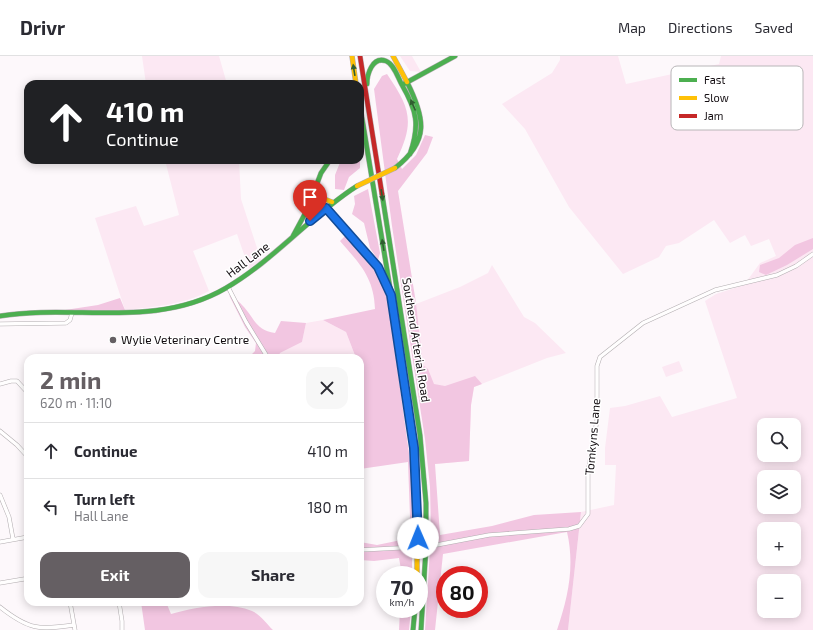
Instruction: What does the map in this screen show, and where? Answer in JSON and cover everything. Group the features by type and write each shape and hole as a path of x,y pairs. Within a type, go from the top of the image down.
{"main road":[{"path":"352,56 355,80"},
{"name":"Southend Arterial Road","path":"360,56 364,80"},
{"name":"Hall Lane","path":"0,316 19,313 126,314 167,310 194,303 228,287 249,274 332,202 356,186 395,168 410,154 419,142 423,126 421,111 413,92 393,56"},
{"path":"402,84 455,56"},
{"name":"Hall Lane","path":"371,129 367,77 371,63 377,59 386,61 402,84 413,104 417,118 417,134 410,154"},
{"path":"413,92 412,84 416,77"},
{"name":"Southend Arterial Road","path":"364,83 419,428 426,503 426,547 421,630"},
{"name":"Southend Arterial Road","path":"364,130 414,448 419,547 418,566"},
{"path":"293,236 307,210 316,184 328,164"},
{"path":"316,184 315,192 318,197 324,201 332,202"},
{"path":"326,208 378,267 391,295"},
{"path":"413,630 414,618"}],"street":[{"name":"Tomkyns Lane","path":"426,547 489,535 580,526 588,514 588,472 597,420 597,366 600,357 643,323 715,290 777,275 796,266 813,254"},
{"path":"228,287 246,322 266,354"},
{"path":"0,324 66,323 70,320 72,313"},
{"path":"0,384 14,380 20,383 24,388"},
{"path":"0,431 14,442 24,453"},
{"path":"0,495 9,517 13,539"},
{"path":"0,542 24,538"},
{"path":"364,550 419,547"},
{"path":"0,583 24,579"},
{"path":"71,606 75,630"},
{"path":"120,606 122,630"},
{"path":"0,607 20,622 38,630 74,625"}],"shaded area":[{"path":"142,56 219,56 226,80 145,80"},
{"path":"400,56 412,56 421,72 410,71"},
{"path":"560,56 618,56 626,84 671,74 671,130 803,130 803,66 710,66 719,64 721,56 813,56 813,630 568,630 581,512 614,505 616,465 605,465 605,448 610,408 625,406 660,396 672,417 737,398 705,301 716,294 744,285 760,263 776,256 769,239 751,246 745,235 730,243 714,220 679,243 666,246 659,257 623,274 569,207 525,129 502,104 552,73 560,60"},
{"path":"387,74 395,86 401,96 407,115 408,124 406,134 403,146 397,159 402,169 416,155 425,135 433,137 427,153 398,191 416,303 423,365 428,369 434,384 445,386 475,376 482,384 474,387 471,405 469,461 435,464 440,535 492,526 534,515 581,512 568,630 557,630 569,582 570,557 567,532 443,554 442,566 436,566 435,630 425,630 426,618 428,618 428,582 431,533 430,487 425,439 392,226 374,89 382,76"},
{"path":"166,164 239,164 241,199 261,260 249,269 237,234 193,251 209,291 199,296 179,302 125,310 95,218 136,206 144,226 179,215"},
{"path":"339,164 360,164 360,168 349,177 344,190 335,189 335,175"},
{"path":"368,189 380,253 378,260 370,248 364,223 352,214 355,204 354,196"},
{"path":"347,234 379,275 388,300 412,475 412,566 400,566 399,558 374,561 364,560 364,543 377,545 406,539 410,517 408,462 364,468 364,354 354,354 346,332 323,320 375,309 372,288 359,264 340,241"},
{"path":"813,238 813,249 787,265 766,275 759,272 760,265 779,258 795,245"},
{"path":"492,265 524,317 535,323 566,353 547,358 474,387 471,405 469,461 435,464 416,304 460,287 488,273"},
{"path":"229,295 241,304 259,326 268,331 275,333 281,321 306,323 302,342 280,354 252,354 255,351 256,343 245,327"},
{"path":"120,298 125,310 65,310 98,305"},
{"path":"323,320 346,332 354,354 280,354 302,342 306,323"},
{"path":"679,361 683,371 666,377 662,367"},
{"path":"142,606 168,606 171,614 201,607 233,606 258,614 273,630 145,630"},
{"path":"400,618 410,618 409,630 399,630"}],"traffic: fast":[{"path":"410,154 416,126 414,111 402,85 455,56"},
{"path":"367,84 371,67 377,61 381,60 386,61 391,65 402,85"},
{"path":"395,168 414,148 419,138 421,128 418,107 407,82"},
{"path":"364,130 410,409 414,456"},
{"path":"293,236 307,210 321,173 327,164"},
{"path":"0,316 57,312 144,312 172,308 199,300 226,288 243,277 323,211 357,186"},
{"path":"382,194 420,435 426,503 426,547 421,630"},
{"path":"326,208 378,267 387,286"},
{"path":"413,630 414,618"}],"traffic: slow":[{"path":"352,56 355,80"},
{"path":"393,56 407,82"},
{"path":"357,186 395,168"},
{"path":"316,189 319,197 332,202"},
{"path":"414,456 417,485 417,566"}],"traffic: jam":[{"path":"360,56 364,80"},
{"path":"364,81 382,194"}],"place":[{"name":"Wylie Veterinary Centre","path":"113,340"}],"route":[{"path":"310,221 326,208 378,267 391,295 410,409 417,485 418,538"}]}
